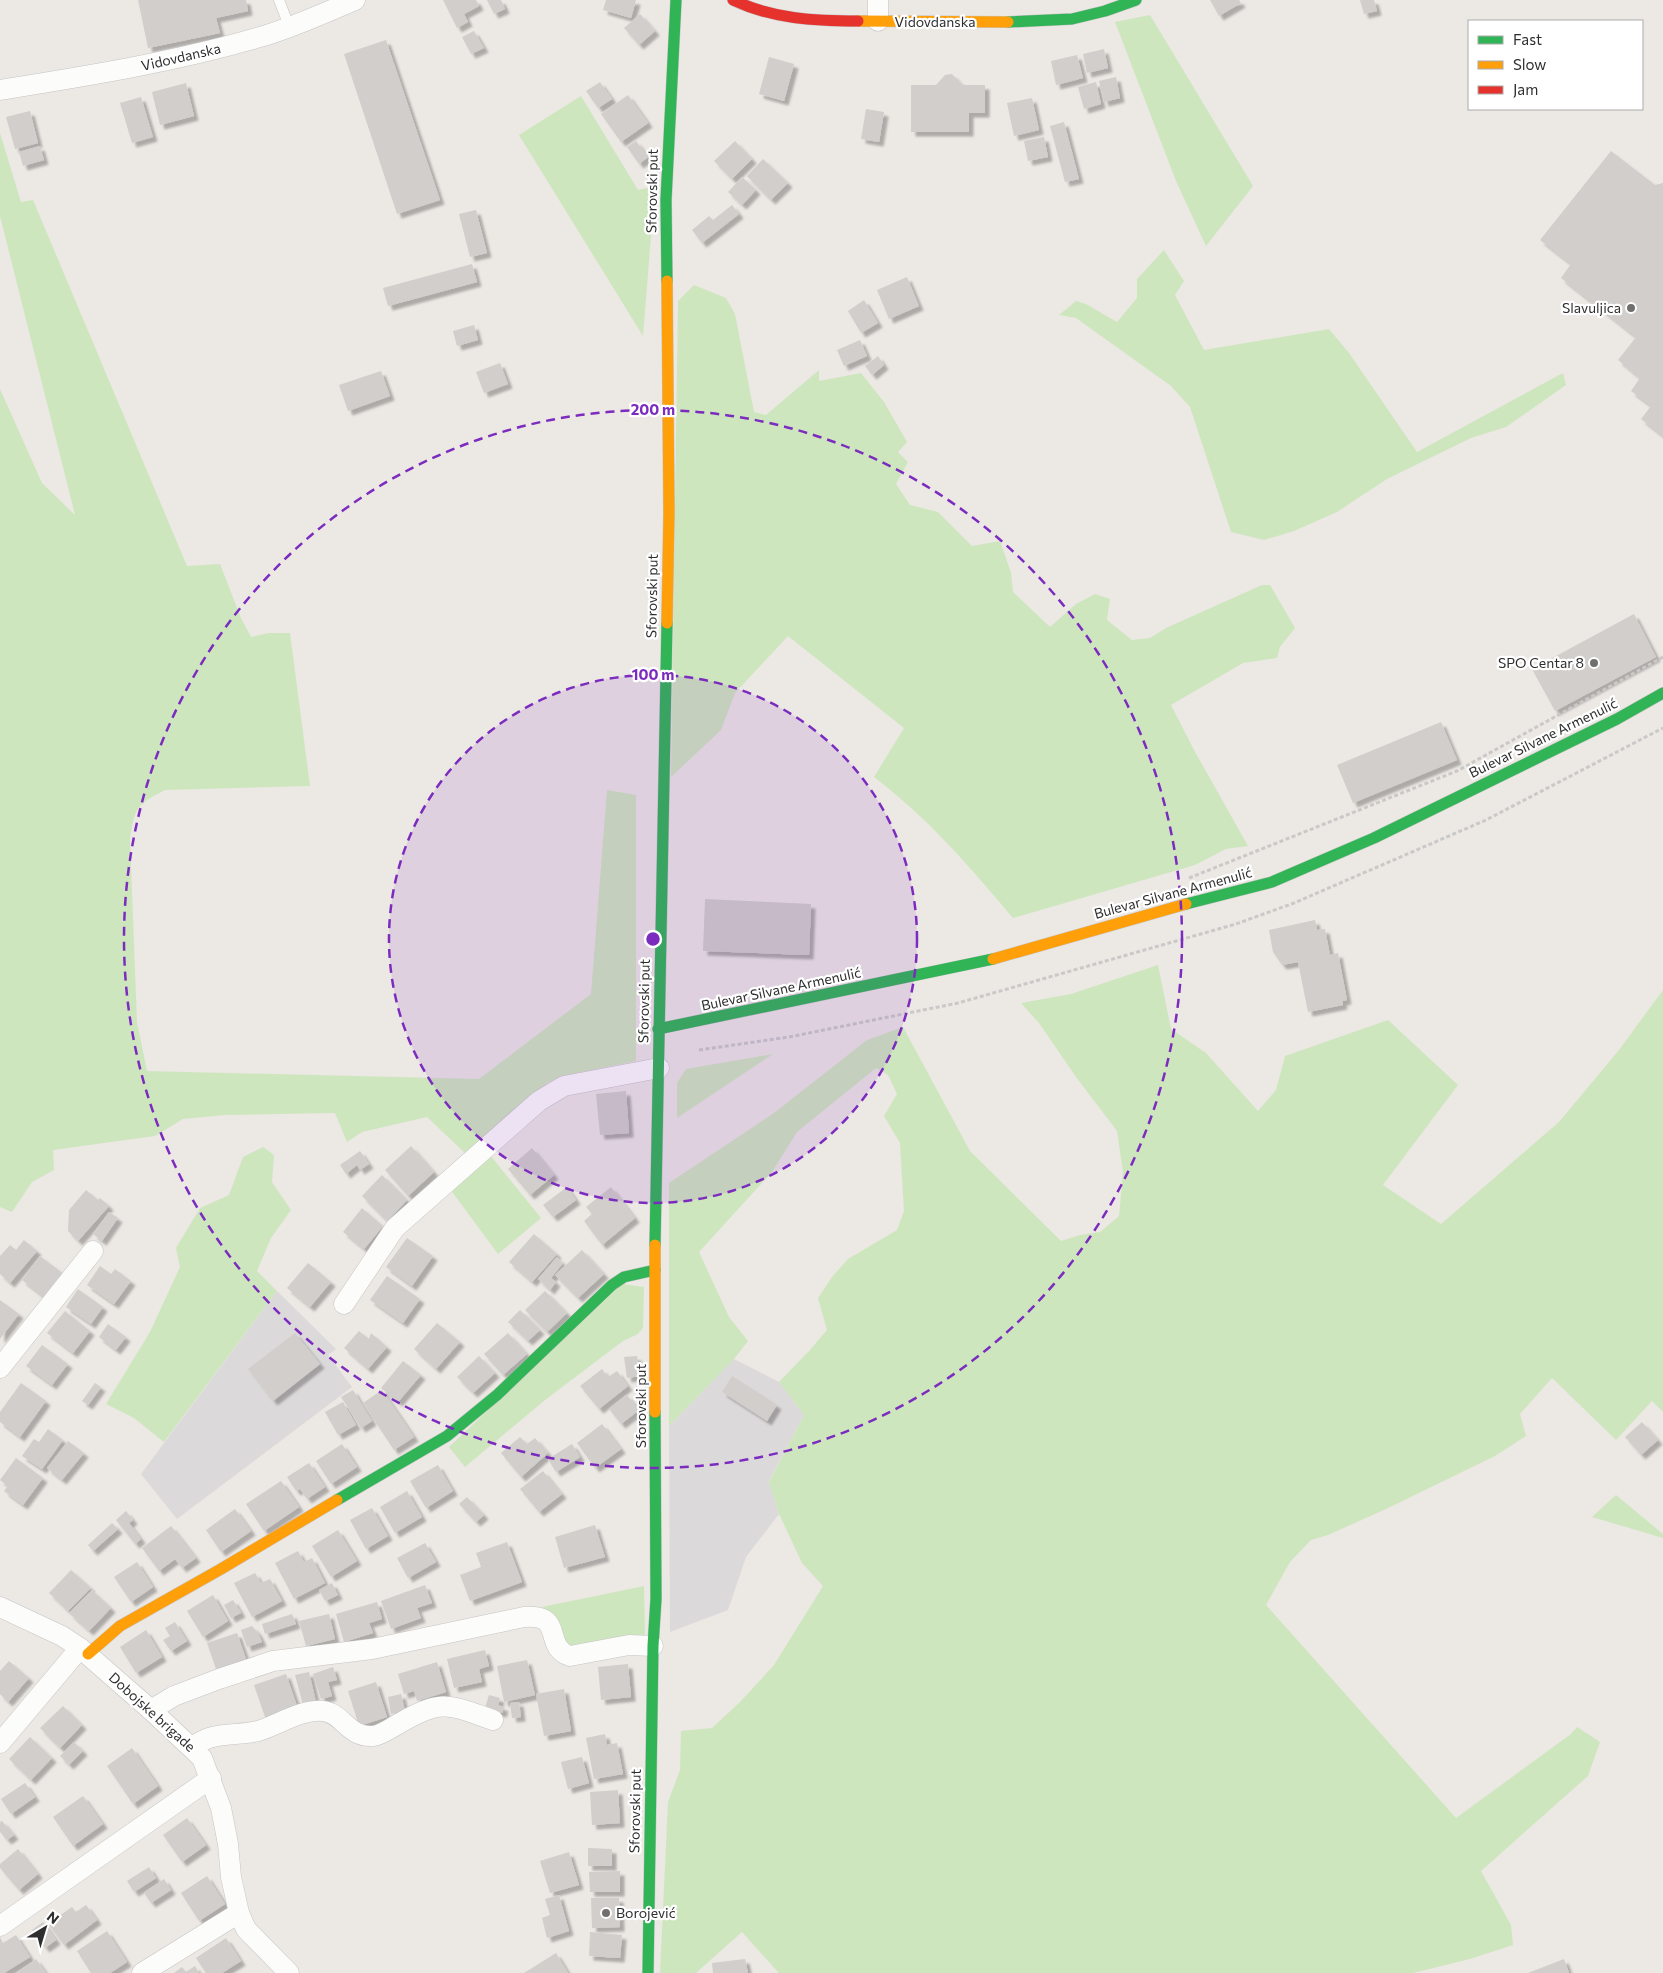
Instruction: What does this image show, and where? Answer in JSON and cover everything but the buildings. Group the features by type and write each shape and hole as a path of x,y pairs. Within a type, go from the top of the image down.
{"street":[{"name":"Vidovdanska","path":"0,90 148,65 237,44 355,0"},
{"name":"Sforovski put","path":"648,1973 653,1646 656,1599 655,1270 658,1029 669,513 666,200 676,0"},
{"name":"Vidovdanska","path":"733,0 760,12 790,18 824,21 1035,22 1072,18 1105,11 1136,0"},
{"path":"878,0 878,21"},
{"name":"Bulevar Silvane Armenulić","path":"658,1029 976,964 1166,909 1272,882 1374,838 1617,719 1663,693"},
{"path":"344,1304 395,1228 539,1101 564,1086 659,1068"},
{"path":"0,1368 93,1251"},
{"path":"0,1743 84,1651 120,1626 221,1570 447,1436 496,1395 612,1285 624,1277 655,1270"},
{"name":"Dobojske brigade","path":"0,1607 62,1636 84,1651 202,1758 221,1808 228,1844 231,1877 239,1913 246,1928 289,1973"},
{"path":"151,1710 183,1693 219,1679 273,1662 372,1650 524,1617 537,1616 543,1618 550,1624 557,1647 564,1654 570,1656 629,1645 653,1646"},
{"path":"191,1747 208,1739 240,1735 305,1714 325,1711 333,1715 355,1733 364,1736 376,1736 412,1715 441,1705 451,1706 493,1720"},
{"path":"0,1926 211,1778"},
{"path":"142,1973 239,1913"}],"lane":[{"path":"279,0 289,26"}],"path":[{"path":"1185,880 1457,770 1663,657"}],"shaded area":[{"path":"277,1291 336,1349 328,1355 352,1387 177,1519 141,1474"},
{"path":"734,1359 779,1382 804,1415 769,1481 779,1514 746,1557 728,1610 670,1632 669,1426"}],"green space":[{"path":"1150,15 1253,186 1206,246 1176,181 1115,22"},
{"path":"581,96 638,190 655,186 643,336 519,135"},
{"path":"0,133 21,202 33,200 187,566 220,564 241,618 251,637 269,633 290,633 310,786 165,790 148,799 138,808 136,813 130,839 137,1022 147,1071 479,1079 591,994 607,790 636,795 636,1061 562,1076 547,1083 468,1156 427,1117 362,1132 347,1142 335,1113 225,1115 183,1119 155,1136 53,1150 54,1170 32,1182 12,1212 0,1207 0,389 42,483 75,515 0,216"},
{"path":"1164,250 1184,281 1175,295 1204,350 1329,329 1349,353 1417,452 1563,373 1566,385 1506,427 1471,438 1387,479 1337,512 1294,531 1264,540 1231,532 1190,407 1171,386 1076,318 1059,315 1076,301 1086,304 1117,322 1137,298 1137,279"},
{"path":"694,285 726,298 735,314 754,412 766,415 819,370 819,381 861,373 884,402 907,442 898,452 908,462 896,484 910,505 938,512 972,546 1000,541 1011,573 1013,592 1050,627 1076,604 1095,594 1110,599 1107,620 1132,640 1150,638 1166,628 1262,585 1270,585 1295,628 1280,647 1277,658 1243,663 1171,705 1248,846 1226,849 1195,865 1013,918 931,826 874,777 904,728 788,636 735,693 721,730 671,777 678,301"},
{"path":"1158,965 1171,1029 1206,1053 1258,1111 1276,1090 1285,1056 1388,1020 1458,1085 1383,1185 1441,1224 1559,1122 1619,1050 1663,990 1663,1412 1652,1401 1616,1440 1552,1378 1520,1414 1526,1436 1495,1456 1386,1509 1328,1535 1311,1540 1290,1562 1266,1605 1456,1818 1571,1734 1577,1727 1600,1742 1588,1776 1481,1871 1511,1925 1513,1945 1470,1959 1413,1973 779,1973 742,1932 696,1973 660,1973 668,1802 680,1770 681,1731 712,1728 740,1702 774,1665 823,1586 802,1563 779,1514 769,1482 804,1415 779,1382 827,1330 818,1298 832,1277 848,1259 897,1230 904,1211 900,1143 884,1116 897,1094 888,1075 876,1068 797,1132 772,1172 699,1252 729,1317 748,1341 734,1359 669,1426 669,1183 774,1113 867,1040 903,1027 970,1151 1061,1241 1080,1235 1100,1232 1119,1216 1123,1172 1117,1131 1076,1077 1039,1023 1021,1003 1071,994"},
{"path":"773,1054 677,1118 677,1083 686,1069"},
{"path":"263,1147 274,1155 272,1182 291,1210 271,1238 257,1271 277,1291 164,1442 134,1418 106,1404 150,1332 180,1267 176,1248 200,1208 229,1195 243,1157"},
{"path":"490,1155 541,1218 498,1254 450,1189"},
{"path":"622,1284 644,1287 643,1328 638,1334 623,1341 545,1400 465,1467 449,1447"},
{"path":"1616,1495 1663,1534 1663,1538 1592,1517"},
{"path":"644,1586 645,1635 567,1647 550,1612 542,1607"}],"traffic: fast":[{"path":"667,281 666,200 676,0"},
{"path":"1008,22 1072,19 1105,11 1136,0"},
{"path":"655,1245 667,623"},
{"path":"1186,904 1272,882 1374,838 1617,719 1663,693"},
{"path":"658,1029 993,959"},
{"path":"337,1500 447,1436 497,1395 612,1285 624,1277 655,1270"},
{"path":"648,1973 653,1646 656,1599 655,1412"}],"traffic: slow":[{"path":"858,21 1008,22"},
{"path":"667,281 669,513 667,623"},
{"path":"993,959 1186,904"},
{"path":"655,1245 655,1412"},
{"path":"88,1654 120,1626 337,1500"}],"traffic: jam":[{"path":"733,0 763,11 794,18 858,21"}],"place":[{"name":"Slavuljica","path":"1631,308"},
{"name":"SPO Centar 8","path":"1594,663"},
{"name":"Borojević","path":"606,1913"}]}
